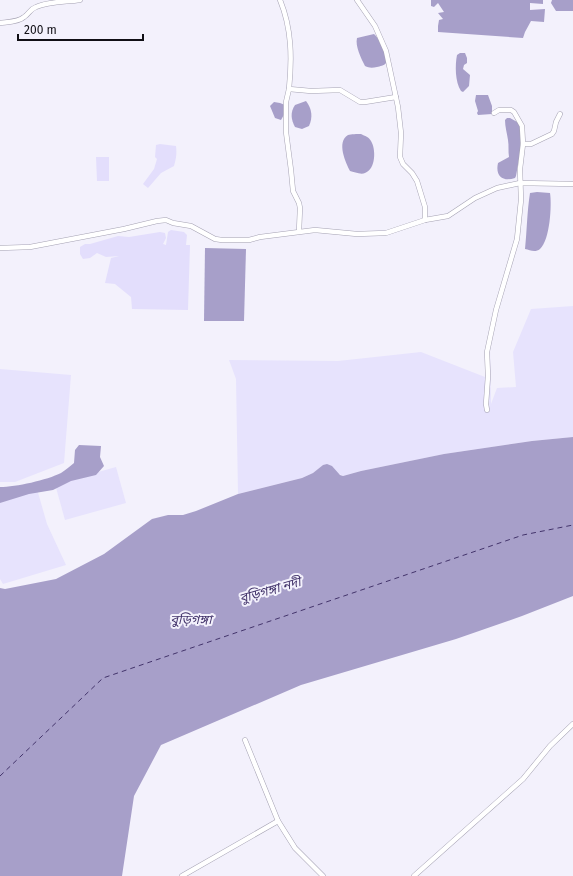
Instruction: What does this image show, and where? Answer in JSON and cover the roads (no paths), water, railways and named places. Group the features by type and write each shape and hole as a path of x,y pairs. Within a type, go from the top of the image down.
{"street":[{"path":"0,23 21,19 25,17 34,7 80,0"},
{"path":"280,0 287,24 291,46 292,61 286,102 286,132 293,191 299,203 299,231"},
{"path":"357,0 375,26 384,45 396,98 401,133 400,157 403,164 412,173 417,181 425,207 425,220"},
{"path":"289,89 311,91 340,90 360,102 396,98"},
{"path":"487,410 487,352 502,288 517,239 521,200 520,183 523,144 522,126 514,112 511,110 499,110 494,113"},
{"path":"523,144 531,144 552,134 560,114"},
{"path":"0,248 30,247 166,220 173,223 192,226 215,239 222,240 249,240 299,231 324,230 357,234 386,233 425,220 448,216 475,198 491,190 520,183 573,184"},
{"path":"414,876 523,779 550,746 573,724"},
{"path":"245,740 278,821 295,848 323,876"},
{"path":"182,876 278,821"}],"water":[{"path":"431,0 543,0 543,4 530,3 530,10 545,9 544,22 531,21 523,38 438,32 439,20 443,19 438,13 444,12 438,3 434,7 431,6"},
{"path":"552,0 573,0 573,11 556,11 551,3"},
{"path":"374,34 384,47 387,60 383,65 369,67 365,66 360,56 357,38"},
{"path":"460,53 465,53 467,63 464,65 463,69 470,75 469,86 463,92 459,87 456,73 457,55"},
{"path":"476,95 488,95 492,106 492,114 478,115 475,101"},
{"path":"306,101 311,110 311,119 309,126 302,129 295,127 292,119 292,113 295,105"},
{"path":"274,102 285,105 285,113 281,120 275,118 270,106"},
{"path":"507,118 519,123 521,131 521,148 516,176 515,178 511,179 501,177 497,168 498,163 509,157 505,123"},
{"path":"361,134 370,140 374,149 373,163 369,171 362,174 350,171 344,158 342,147 344,138 348,135"},
{"path":"530,193 550,193 551,206 546,238 540,249 534,251 525,249"},
{"path":"205,248 246,249 244,321 204,321"},
{"name":"বুড়িগঙ্গা","path":"573,437 573,596 456,639 301,685 161,745 134,796 122,876 0,876 0,588 5,589 56,579 104,554 152,519 168,515 183,515 238,494 302,478 313,473 323,465 327,464 332,466 340,475 343,476 444,454 532,441"},
{"path":"79,445 101,446 100,457 104,466 96,475 71,481 53,490 29,494 0,503 0,487 31,483 61,473 74,463 75,450"}],"water label":[{"name":"বুড়িগঙ্গা নদী","path":"270,590"}]}
